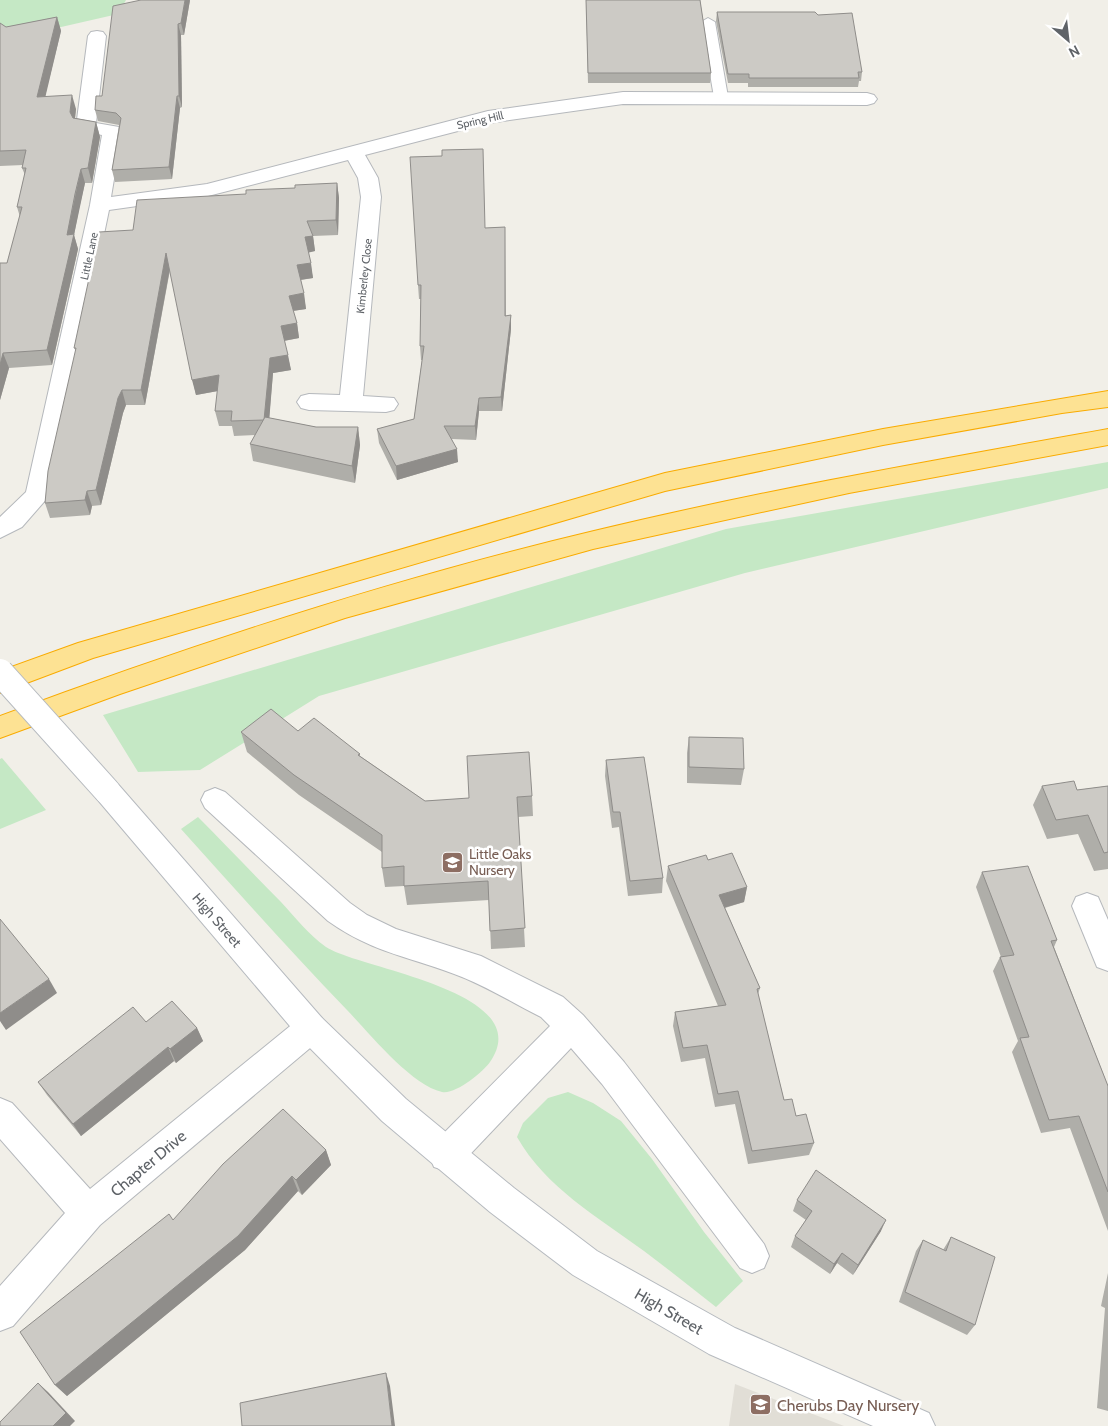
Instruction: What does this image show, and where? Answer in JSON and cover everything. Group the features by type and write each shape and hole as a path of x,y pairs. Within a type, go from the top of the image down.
{"highway":[{"path":"0,682 87,650 665,482 883,437 1062,405 1108,399"},
{"path":"0,727 110,686 342,610 593,540 850,484 1108,437"}],"street":[{"name":"Little Lane","path":"32,529 100,206 112,131 86,127 97,36"},
{"name":"Spring Hill","path":"100,206 208,190 488,117 535,109 623,98 867,99"},
{"name":"Kimberley Close","path":"351,404 371,197 368,178 354,152"},
{"path":"309,402 386,404"},
{"path":"0,529 13,521 38,495"},
{"name":"High Street","path":"0,672 107,791 311,1028 394,1110 446,1155 585,1263 722,1341 916,1426"},
{"path":"215,800 332,906 356,924 388,940 470,966 552,1007 572,1025 613,1072 752,1256"},
{"path":"1088,906 1107,952"},
{"path":"446,1155 572,1025"},
{"name":"Chapter Drive","path":"0,1313 88,1213 311,1028"},
{"path":"0,1114 88,1213"}],"lane":[{"path":"708,22 721,97"}],"shaded area":[{"name":"Cherubs Day Nursery","path":"735,1384 844,1426 729,1426"}],"green space":[{"path":"0,0 126,0 118,14 13,38 0,28"},
{"path":"1108,462 1108,488 745,573 319,696 200,770 138,772 103,715 726,529"},
{"path":"2,758 46,810 0,829 0,759"},
{"path":"198,817 308,931 326,947 439,986 468,1000 490,1017 498,1038 490,1062 468,1082 448,1092 442,1092 417,1080 379,1045 181,829"},
{"path":"568,1092 593,1103 621,1121 652,1159 704,1232 743,1281 716,1307 558,1187 529,1155 517,1137 523,1123 548,1098"}],"building":[{"path":"141,0 185,0 181,23 178,24 179,96 177,96 169,167 112,170 121,118 116,113 95,110 96,96 102,96 113,6"},
{"path":"586,0 700,0 711,73 588,73"},
{"path":"717,12 815,12 818,15 852,13 862,72 858,72 859,78 749,78 749,74 728,74"},
{"path":"57,17 37,97 72,95 70,112 73,118 96,122 88,168 81,169 75,194 67,235 74,234 47,350 3,353 0,365 0,263 7,263 22,207 17,207 26,168 22,168 26,150 0,151 0,23 6,27"},
{"path":"483,149 485,228 505,227 505,316 511,315 501,397 479,398 475,426 444,426 457,449 396,466 377,429 414,419 424,346 420,346 421,285 418,285 410,157 442,156 442,150"},
{"path":"337,183 336,220 307,221 313,236 305,237 311,263 297,265 304,293 289,296 297,323 281,326 288,355 270,358 264,420 231,421 232,411 215,411 219,375 192,380 166,253 141,390 122,390 118,398 96,490 87,491 85,500 45,503 48,471 76,348 74,348 99,232 133,230 137,200 246,194 246,190 295,188 295,185"},
{"path":"265,417 316,427 358,427 352,466 250,444"},
{"path":"271,709 298,731 314,718 360,754 358,755 425,801 469,798 467,756 529,752 532,796 517,797 525,928 490,931 488,881 404,886 404,866 382,868 382,835 294,775 241,732"},
{"path":"689,737 743,738 744,769 689,767"},
{"path":"644,757 663,878 630,881 620,812 613,812 606,760"},
{"path":"1074,781 1077,790 1108,786 1108,852 1104,853 1088,815 1056,820 1042,786"},
{"path":"732,853 747,887 719,895 760,988 757,989 784,1100 792,1099 796,1116 806,1114 814,1143 752,1151 738,1091 718,1094 707,1045 683,1048 675,1012 726,1005 668,866 706,855 708,860"},
{"path":"1028,866 1057,940 1051,941 1108,1086 1108,1192 1079,1116 1049,1120 1020,1038 1029,1037 1000,957 1014,955 982,872"},
{"path":"0,919 49,979 0,1013"},
{"path":"172,1001 197,1028 170,1049 168,1047 73,1124 38,1082 133,1007 146,1022"},
{"path":"283,1109 326,1150 296,1180 292,1176 238,1236 55,1385 20,1332 169,1214 173,1220 223,1164"},
{"path":"816,1170 886,1220 858,1265 842,1253 834,1264 795,1236 812,1211 797,1200"},
{"path":"951,1237 995,1257 975,1325 905,1292 923,1240 946,1251"},
{"path":"386,1373 392,1426 242,1426 240,1403"},
{"path":"38,1383 66,1413 53,1426 0,1426 0,1422"}],"place":[{"name":"Little Oaks Nursery","path":"453,862"},
{"name":"Cherubs Day Nursery","path":"761,1405"}]}
